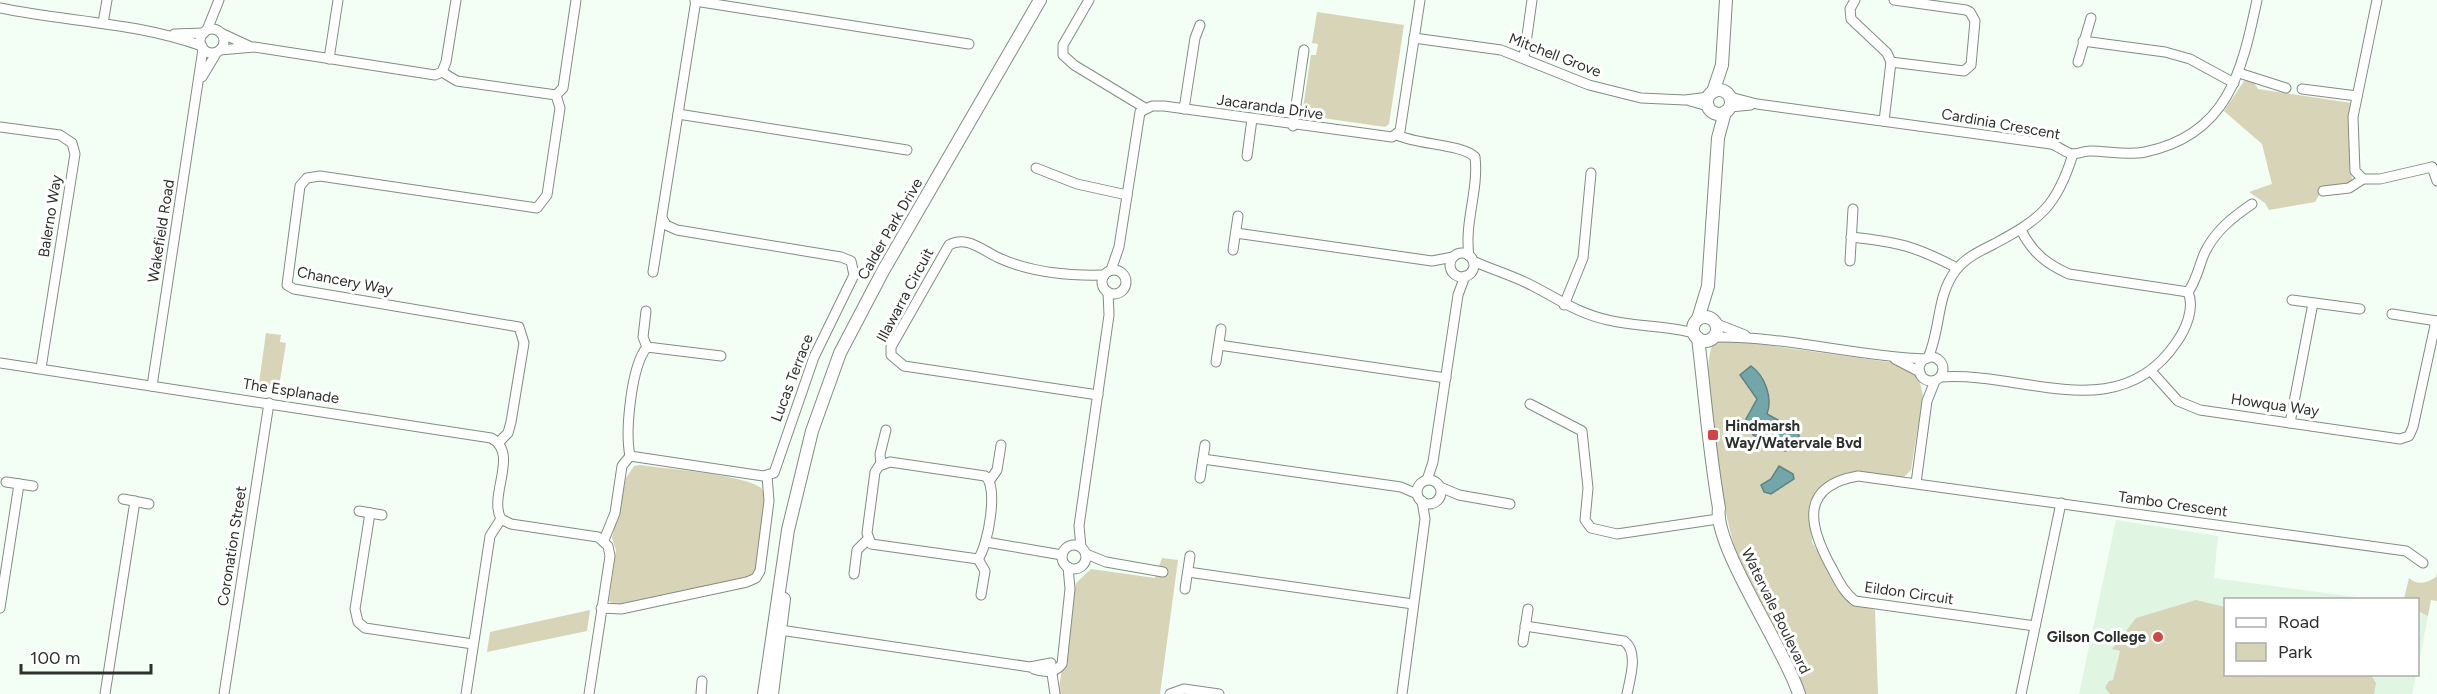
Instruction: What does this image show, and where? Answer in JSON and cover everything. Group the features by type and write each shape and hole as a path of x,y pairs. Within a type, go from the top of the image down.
{"street":[{"path":"103,23 106,0"},
{"path":"202,47 201,39 220,0"},
{"path":"218,51 224,44 220,32 220,0"},
{"path":"329,59 338,0"},
{"path":"442,72 446,63 456,0"},
{"path":"166,35 220,32 254,47 429,74 442,72 457,81 556,95 563,87 576,0"},
{"name":"Calder Park Drive","path":"764,694 798,488 812,431 825,392 859,314 1040,0"},
{"path":"1070,589 1081,566 1079,526 1109,315 1109,279 1119,247 1138,118 1145,108 1074,65 1063,55 1063,45 1089,0"},
{"path":"1397,135 1400,131 1420,0"},
{"path":"1524,57 1532,0"},
{"name":"Watervale Boulevard","path":"1726,0 1722,65 1728,103 1718,138 1708,286 1702,332 1704,410 1719,508 1718,519 1740,575 1781,650 1799,694"},
{"path":"1855,0 1850,9 1851,19 1887,53 1891,62 1884,121"},
{"path":"1891,62 1965,71 1971,64 1975,21 1970,12 1966,10 1894,0"},
{"name":"Cardinia Crescent","path":"1728,103 1757,104 2051,144 2073,154 2090,151 2121,154 2145,152 2170,144 2195,130 2215,113 2245,60 2257,0"},
{"path":"2363,179 2355,171 2353,143 2357,96 2377,0"},
{"path":"653,272 657,231 662,218 696,1 969,44"},
{"path":"0,8 166,35 202,47 209,52 254,47"},
{"path":"2078,62 2091,18"},
{"path":"1184,109 1195,38 1200,25"},
{"name":"Mitchell Grove","path":"1414,38 1501,50 1524,57 1589,86 1641,98 1711,101"},
{"path":"2083,41 2165,52 2190,59 2234,83"},
{"name":"Wakefield Road","path":"152,386 199,82 202,47"},
{"path":"1293,126 1304,50"},
{"name":"Wakefield Road","path":"199,82 218,51"},
{"name":"Watervale Boulevard","path":"1718,138 1711,101 1722,65"},
{"path":"2239,73 2286,88"},
{"path":"2302,89 2357,96"},
{"path":"1711,101 1720,90 1728,103"},
{"name":"Chancery Way","path":"499,442 510,428 524,343 519,327 294,289 287,285 300,186 307,178 320,176 537,208 547,195 560,108 556,95"},
{"path":"1711,101 1728,103"},
{"name":"Jacaranda Drive","path":"1145,108 1164,106 1384,138 1397,135 1428,145 1462,150 1475,157 1476,169 1467,229"},
{"path":"678,114 908,150"},
{"path":"1247,156 1252,119"},
{"name":"Balerno Way","path":"0,127 60,135 72,142 75,154 41,368"},
{"path":"1927,401 1938,379 1933,361 1940,303 1946,286 1957,268 1973,255 2021,230 2053,202 2063,185 2073,154"},
{"path":"2437,156 2432,167 2437,181"},
{"path":"2323,191 2349,188 2363,179 2380,179 2432,167"},
{"path":"1036,168 1077,184 1127,195"},
{"path":"1564,305 1583,258 1590,173"},
{"path":"1432,261 1455,256 1471,258 1532,285 1564,305 1608,321 1933,361 1966,375 2080,392 2102,391 2128,385 2151,371 2167,357 2181,337 2191,310 2188,292 2213,238 2231,219 2252,204"},
{"path":"1850,261 1853,210"},
{"path":"1233,250 1238,216"},
{"name":"Lucas Terrace","path":"662,218 666,225 677,230 841,257 854,265 854,275 814,357 801,390 777,470 767,476"},
{"path":"1458,295 1453,272 1455,256 1467,229"},
{"path":"1397,694 1401,682 1413,604 1427,488 1433,462 1458,295 1469,274 1471,258 1467,229"},
{"path":"2021,230 2037,255 2053,267 2069,274 2188,292"},
{"path":"1236,233 1432,261 1453,272 1469,274 1494,270"},
{"path":"1851,237 1900,243 1922,250 1957,268"},
{"name":"Illawarra Circuit","path":"1098,395 904,366 891,355 891,346 949,245 957,240 966,241 1001,259 1034,270 1109,279 1119,293"},
{"path":"1109,279 1125,278 1126,285 1119,293 1109,315"},
{"name":"Watervale Boulevard","path":"1708,286 1716,323"},
{"path":"2292,300 2360,309"},
{"path":"2290,423 2313,303"},
{"path":"646,311 643,337 647,347"},
{"path":"2392,314 2436,321"},
{"path":"1702,332 1708,317 1716,323 1750,337"},
{"name":"Howqua Way","path":"2151,371 2178,401 2199,410 2400,439 2409,436 2436,321"},
{"path":"1702,332 1716,323"},
{"path":"1216,362 1221,328"},
{"path":"1219,345 1446,378"},
{"path":"647,347 721,356"},
{"path":"604,540 615,513 622,466 630,456 628,426 638,362 647,347"},
{"path":"1890,357 1922,375 1938,379 1966,375"},
{"path":"1916,483 1927,401 1922,375 1933,361"},
{"name":"The Esplanade","path":"0,363 486,436 499,442"},
{"name":"Coronation Street","path":"224,694 269,403"},
{"path":"1530,404 1581,431 1588,488 1585,520 1591,528 1617,534 1718,519"},
{"path":"881,465 880,454 886,430"},
{"path":"499,442 504,456 496,504 501,519 511,524 598,537 604,540 610,552 589,694"},
{"path":"1200,478 1204,444"},
{"path":"990,480 997,470 1001,445"},
{"path":"601,608 621,609 747,582 756,578 760,571 769,501 767,476 630,456"},
{"path":"1203,459 1401,488 1427,488 1510,504"},
{"path":"890,462 985,476 990,480 993,490 986,542 978,559 877,546 868,539 875,472 881,465 890,462"},
{"name":"Eildon Circuit","path":"1916,483 1858,476 1844,478 1830,486 1818,499 1813,513 1816,538 1845,594 1855,601 2035,626"},
{"path":"6,482 33,486"},
{"name":"Tambo Crescent","path":"1916,483 2406,551 2423,563"},
{"path":"0,608 19,484"},
{"path":"1427,488 1436,500"},
{"path":"1427,488 1436,500"},
{"path":"1425,519 1436,500 1459,495"},
{"path":"123,499 149,504"},
{"path":"105,694 135,501"},
{"path":"2021,694 2061,503"},
{"path":"359,511 382,515"},
{"path":"370,513 355,609 358,622 366,628 473,644"},
{"path":"466,694 490,537 501,519"},
{"path":"854,574 856,550 868,539"},
{"path":"986,542 1062,555 1079,549 1106,562 1163,572"},
{"path":"1055,694 1053,668 1061,646 1070,589 1068,567 1062,555"},
{"path":"1185,589 1190,556"},
{"path":"978,559 985,571 981,595"},
{"path":"1068,567 1106,562"},
{"path":"1188,572 1413,604"},
{"path":"1523,642 1527,609"},
{"path":"1525,626 1624,641 1631,648 1633,656 1627,694"},
{"path":"776,630 1029,667 1053,668"},
{"name":"Calder Park Drive","path":"772,694 776,630"},
{"path":"700,694 702,681"},
{"path":"1401,682 1402,694"},
{"path":"1170,694 1184,689 1219,694"}],"shaded area":[{"name":"Gilson College","path":"2116,520 2218,536 2214,578 2364,598 2224,598 2224,676 2416,676 2412,694 2079,694"},
{"path":"2419,612 2428,616 2419,662"}],"green space":[{"path":"1317,12 1404,25 1389,124 1385,127 1302,115 1311,55 1316,55 1318,44 1312,43"},
{"path":"2244,81 2253,81 2258,89 2352,103 2349,150 2352,180 2348,184 2324,187 2315,202 2269,210 2265,203 2249,192 2272,184 2262,144 2224,111"},
{"path":"266,333 281,335 280,342 286,343 278,393 258,390"},
{"path":"1723,339 1896,363 1912,372 1920,383 1923,395 1911,470 1903,478 1858,472 1841,476 1826,483 1815,497 1810,514 1812,542 1844,595 1860,606 1875,610 1878,694 1804,694 1784,643 1743,572 1729,525 1715,457 1708,389 1709,362 1713,343"},
{"path":"634,466 734,478 762,489 765,502 755,571 749,578 618,607 609,601 616,550 612,538 626,478"},
{"path":"1162,558 1178,560 1160,694 1058,694 1076,583 1091,569 1155,578"},
{"path":"2437,573 2437,601 2431,600 2428,616 2419,612 2419,598 2404,598 2409,578 2422,583 2436,577"},
{"path":"2196,600 2224,607 2224,676 2372,676 2376,683 2374,694 2110,694 2105,688 2109,681 2113,680 2120,651 2112,649 2136,618"},
{"path":"590,610 587,631 487,652 490,632"}],"water":[{"path":"1751,366 1764,381 1769,401 1767,414 1798,431 1800,441 1796,448 1785,451 1753,435 1746,419 1757,399 1740,375"},
{"path":"1779,466 1793,474 1794,479 1771,494 1764,492 1761,485 1771,479"}],"place":[{"name":"Hindmarsh Way/Watervale Bvd","path":"1713,435"},
{"name":"Gilson College","path":"2158,637"}]}
